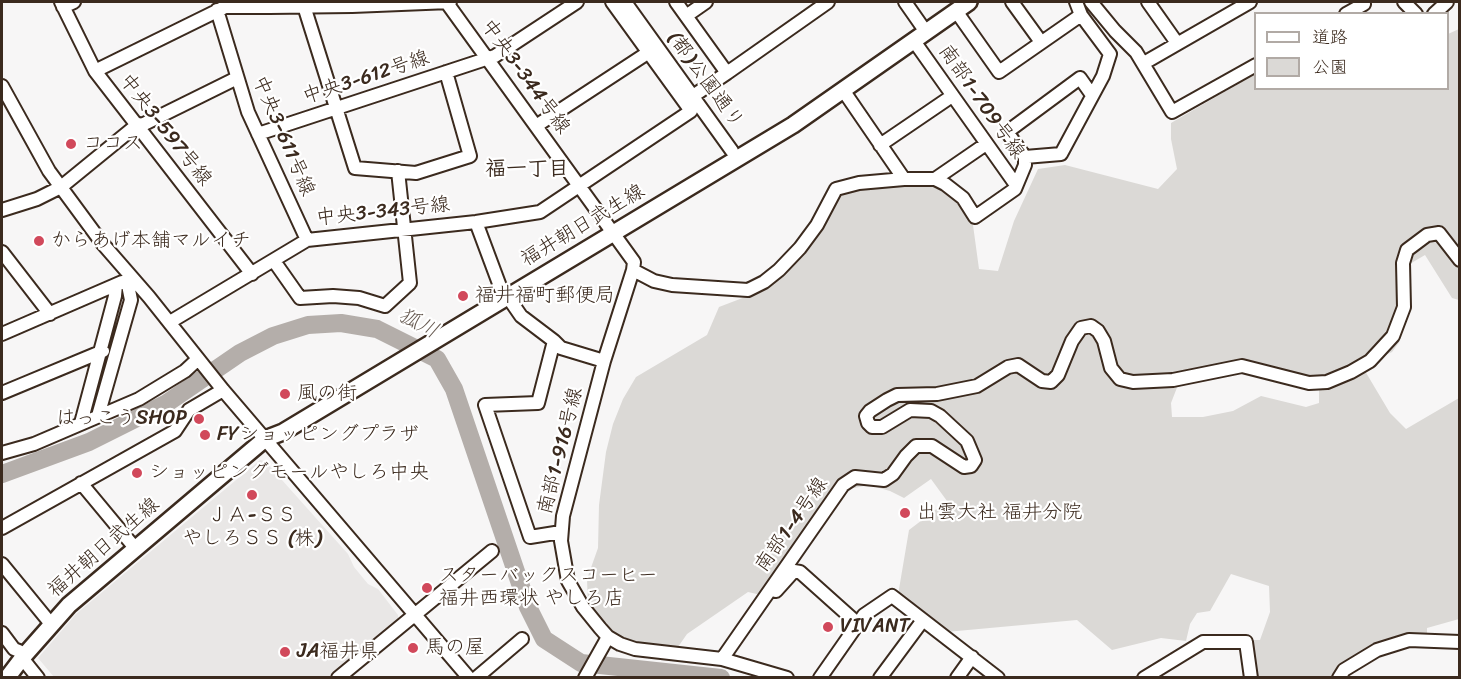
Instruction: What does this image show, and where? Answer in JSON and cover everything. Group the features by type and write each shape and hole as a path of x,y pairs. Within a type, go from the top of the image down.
{"main road":[{"name":"福井朝日武生線","path":"7,678 51,624 86,589 264,438 283,432 430,341 793,125 969,2"}],"street":[{"name":"中央3-344号線","path":"448,2 614,232"},
{"path":"95,70 225,8 268,4 304,6 448,2"},
{"name":"中央3-612号線","path":"258,134 495,56 577,2"},
{"path":"536,126 649,52 612,2"},
{"name":"(都)公園通り","path":"625,2 732,151"},
{"path":"676,2 727,73"},
{"path":"686,16 706,2"},
{"path":"693,96 828,2"},
{"name":"南部1-709号線","path":"905,2 952,96 1016,185"},
{"path":"1012,2 1041,42"},
{"path":"1025,157 1061,154 1103,76 1110,54 1081,15 1076,2"},
{"path":"1091,2 1136,52 1172,112 1254,66"},
{"path":"1148,2 1177,43"},
{"path":"1144,63 1250,2"},
{"path":"1349,12 1366,2"},
{"name":"中央3-597号線","path":"66,3 95,70 252,274"},
{"path":"304,6 355,168 416,173 470,156 446,72"},
{"name":"中央3-611号線","path":"217,10 248,112 307,240"},
{"path":"956,11 999,72 1081,15"},
{"name":"中央3-343号線","path":"170,322 307,240 476,222 540,212 691,111 649,52"},
{"path":"2,210 37,199 61,187 137,125 144,124 237,78"},
{"path":"614,232 634,262 633,270 654,280 672,285 748,290 764,282 779,270 800,248 817,225 836,189 859,183 935,179 963,198 975,217 1015,189 1025,165 1025,157 1007,132 1080,78 1092,95"},
{"path":"2,86 30,140 102,243 125,281 131,300 98,416"},
{"path":"843,90 904,179"},
{"path":"880,145 952,96"},
{"path":"935,179 986,144"},
{"path":"274,261 300,298 359,298 385,306 410,283 398,171"},
{"path":"476,222 501,289"},
{"name":"南部1-4号線","path":"722,659 843,485 855,477 884,480 893,474 916,447 932,446 964,467 971,466 975,460 967,441 940,416 931,411 910,410 882,427 872,428 866,416 887,400 897,395 937,394 977,386 1008,367 1018,365 1042,381 1051,382 1058,375 1072,341 1082,328 1091,326 1098,331 1104,341 1111,368 1120,379 1133,382 1173,381 1242,366 1309,383 1327,382 1370,361 1393,336 1404,307 1403,263 1407,250 1427,235 1439,233 1460,260"},
{"path":"2,252 50,314"},
{"path":"2,274 15,269"},
{"name":"南部1-916号線","path":"633,270 604,361 567,495 561,532 568,581 583,607 608,637 620,644 635,649 722,659 787,678"},
{"path":"2,334 125,281"},
{"path":"125,281 170,322 219,386 469,678"},
{"path":"81,423 115,296 125,281"},
{"path":"512,303 521,316 561,348 604,361"},
{"path":"555,341 538,403 485,405 530,537 561,532"},
{"path":"2,393 118,345"},
{"path":"2,453 34,444 139,399 199,361"},
{"path":"2,528 175,431 189,410 219,386"},
{"path":"81,483 135,548"},
{"path":"338,678 492,551"},
{"path":"2,564 51,624"},
{"path":"760,604 783,585 794,571 800,572 857,623"},
{"path":"820,678 864,615 892,596 999,678"},
{"path":"880,678 923,620"},
{"path":"2,633 14,649 19,651"},
{"path":"585,678 608,637"},
{"path":"476,678 522,639"},
{"path":"1339,678 1344,670 1377,650 1408,640 1460,642"},
{"path":"1144,678 1203,642 1246,642 1250,677"},
{"path":"957,678 972,657"},
{"path":"26,663 39,678"}],"shaded area":[{"path":"260,460 265,461 348,554 354,567 368,584 378,589 398,615 398,619 329,677 54,677 38,658 76,614"}],"green space":[{"path":"1459,29 1459,300 1452,298 1425,255 1408,265 1410,309 1400,332 1400,341 1392,352 1383,356 1365,371 1390,413 1406,429 1459,398 1459,619 1427,628 1427,637 1409,637 1333,678 1255,677 1250,640 1260,640 1270,612 1269,586 1231,574 1210,611 1197,613 1190,624 1186,641 1161,638 1112,650 1077,620 946,632 898,595 909,530 947,501 931,479 904,498 869,485 854,488 838,483 761,595 748,592 687,634 678,647 642,644 616,635 606,627 588,605 587,579 598,548 599,505 606,452 613,424 623,399 636,377 707,335 719,307 753,294 839,194 847,189 901,185 930,184 943,187 959,200 973,225 979,269 998,271 1014,221 1038,169 1065,165 1158,189 1177,169 1171,139 1171,123 1254,75 1254,90 1449,90 1449,34","holes":["1240,371 1319,388 1319,403 1306,407 1261,396 1233,411 1203,417 1172,417 1171,403 1178,385"]}],"waterway":[{"name":"狐川","path":"2,474 89,442 167,403 240,353 273,336 308,325 341,323 377,329 437,359 454,389 528,607 544,639 581,663 721,678"}],"place":[{"name":"ココス","path":"71,144"},
{"name":"からあげ本舗マルイチ","path":"39,241"},
{"name":"福井福町郵便局","path":"463,296"},
{"name":"風の街","path":"285,394"},
{"name":"はっこうSHOP","path":"199,419"},
{"name":"FYショッピングプラザ","path":"205,435"},
{"name":"ショッピングモールやしろ中央","path":"137,473"},
{"name":"ＪＡ-ＳＳ やしろＳＳ (株)","path":"252,495"},
{"name":"出雲大社 福井分院","path":"905,513"},
{"name":"スターバックスコーヒー 福井西環状 やしろ店","path":"427,588"},
{"name":"VIVANT","path":"828,627"},
{"name":"馬の屋","path":"413,648"},
{"name":"JA福井県","path":"285,652"}],"district":[{"name":"福一丁目","path":"527,170"}]}
